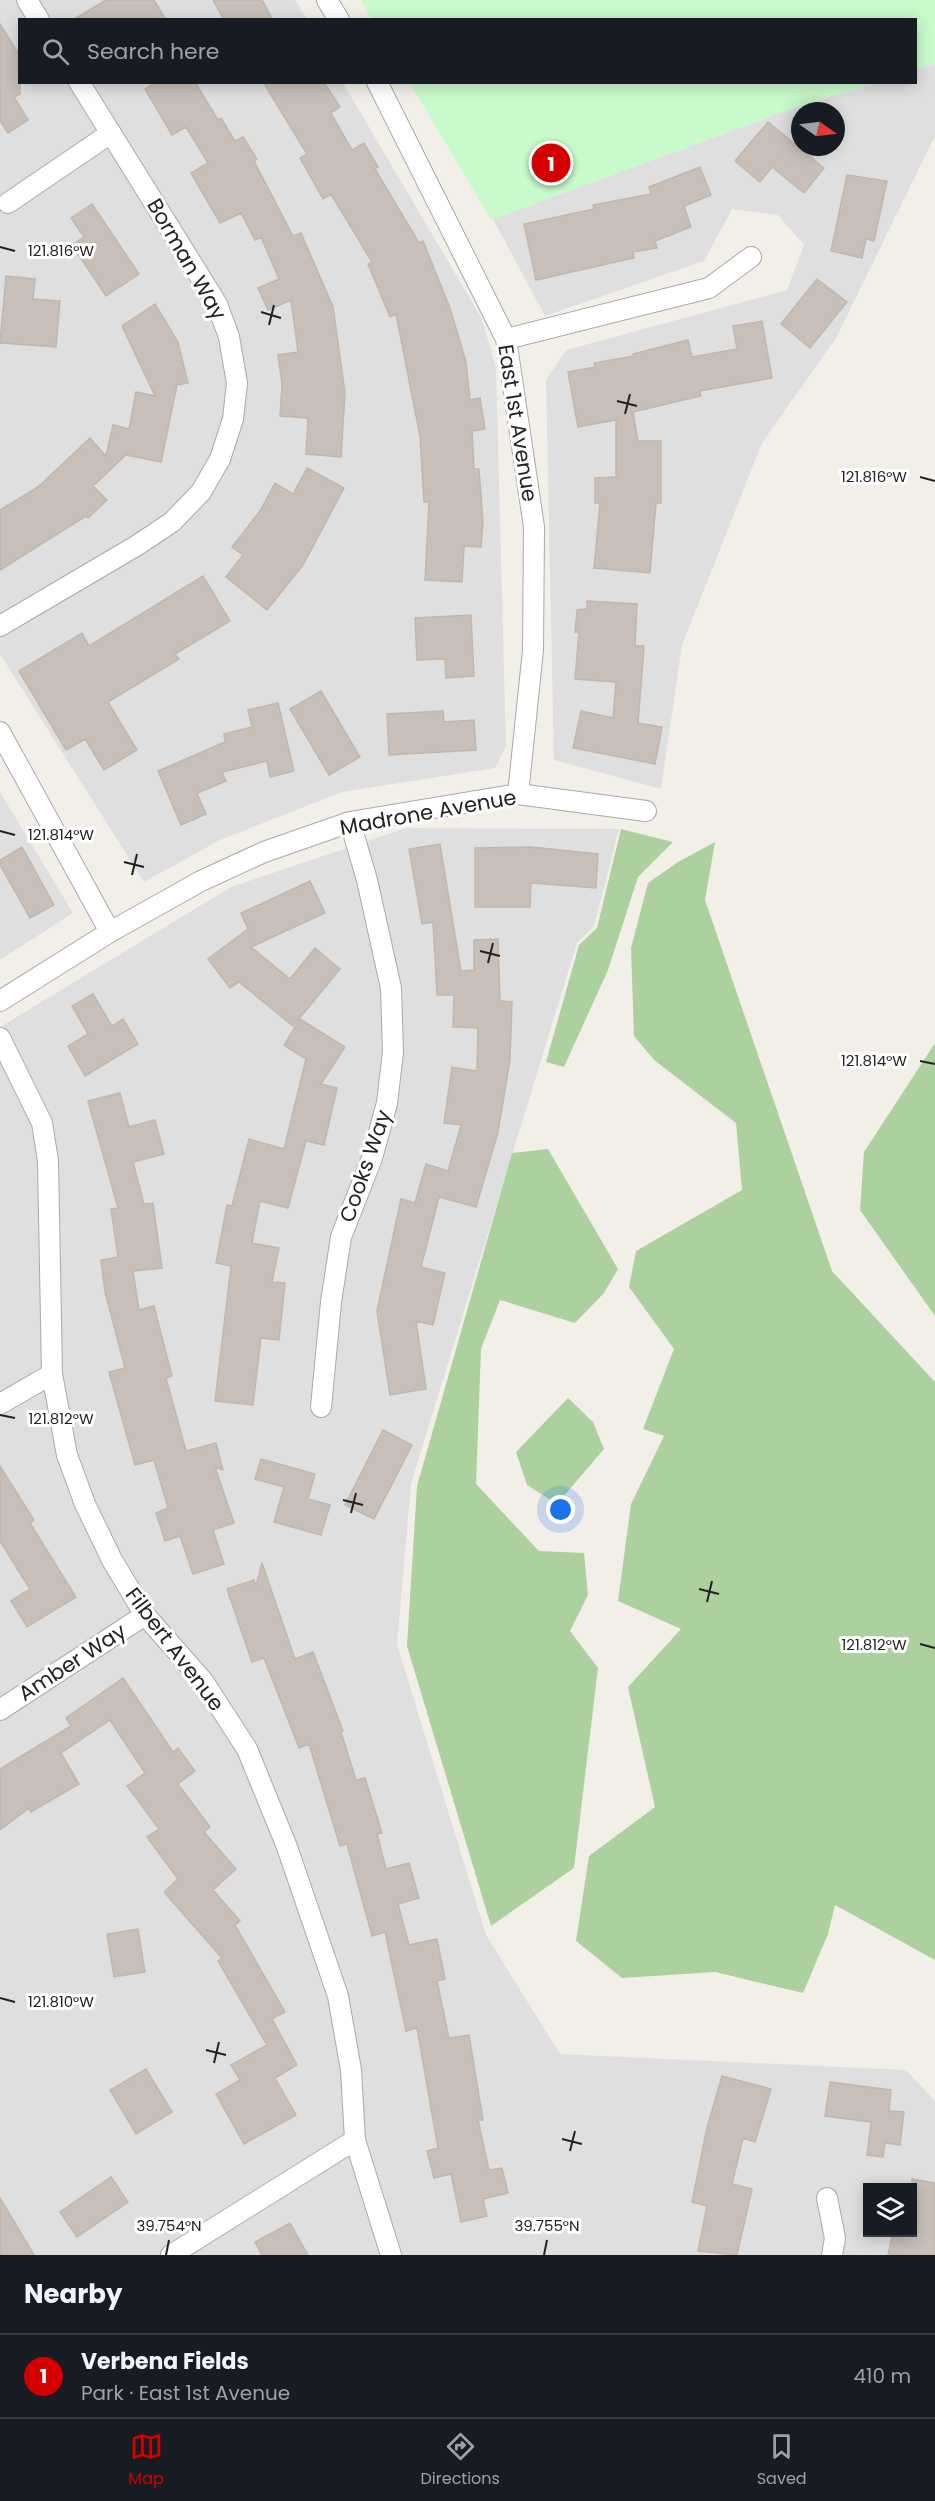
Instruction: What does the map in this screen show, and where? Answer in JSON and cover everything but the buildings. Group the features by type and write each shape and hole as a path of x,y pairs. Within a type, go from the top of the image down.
{"street":[{"path":"27,0 38,18"},
{"path":"327,0 338,18"},
{"name":"Borman Way","path":"0,626 172,522 201,492 220,459 233,419 237,383 229,337 217,304 80,84"},
{"name":"East 1st Avenue","path":"378,84 506,339 534,526 533,650 518,794"},
{"path":"8,203 111,133"},
{"path":"506,339 709,288 751,257"},
{"path":"0,732 110,932"},
{"name":"Madrone Avenue","path":"0,1001 110,932 201,881 264,852 350,822 518,794 646,811"},
{"name":"Cooks Way","path":"321,1407 331,1302 341,1237 375,1147 387,1103 393,1052 391,988 367,880 350,822"},
{"name":"Filbert Avenue","path":"0,1038 42,1123 48,1161 52,1374 67,1455 85,1504 112,1560 145,1615 202,1681 247,1749 288,1847 338,1996 351,2070 355,2140 391,2255"},
{"path":"0,1404 52,1374"},
{"name":"Amber Way","path":"0,1710 145,1615"},
{"path":"171,2255 355,2140"},
{"path":"827,2198 835,2238 832,2255"}],"shaded area":[{"path":"0,0 295,0 306,18 18,18 18,84 344,84 482,319 496,368 506,746 495,768 342,792 220,840 144,882 0,654"},
{"path":"935,64 935,136 836,338 762,443 682,645 661,789 554,760 546,380 566,350 787,290 804,245 778,215 732,209 704,261 545,316 493,219 791,109 791,156 845,156 845,102 812,102 873,84 917,84 917,70"},
{"path":"0,792 73,913 0,960"},
{"path":"406,828 619,829 594,926 577,943 411,1484 397,1644 486,1935 560,2054 906,2070 935,2101 935,2255 0,2255 0,1027 231,887"}],"green space":[{"path":"361,0 935,0 935,64 917,70 917,18 371,18"},
{"path":"411,84 873,84 812,102 791,102 791,109 491,220"},
{"path":"621,829 673,842 638,877 608,970 564,1067 546,1062 579,945 597,928"},
{"path":"715,842 705,900 832,1271 935,1382 935,1960 835,1905 828,1934 803,1993 715,1972 622,1978 576,1941 589,1856 655,1807 628,1687 681,1629 618,1601 631,1504 664,1436 643,1429 674,1349 629,1287 636,1251 742,1190 736,1123 654,1060 634,1036 631,948 648,883 678,862"},
{"path":"935,1043 935,1316 860,1210 864,1152"},
{"path":"548,1149 618,1269 604,1293 575,1323 500,1300 481,1349 476,1484 539,1551 584,1553 588,1595 570,1631 598,1668 574,1868 491,1926 407,1646 417,1486 512,1153"},
{"path":"568,1398 593,1422 604,1449 557,1504 527,1485 516,1452"}],"place":[{"name":"Verbena Fields","path":"551,163"}]}
